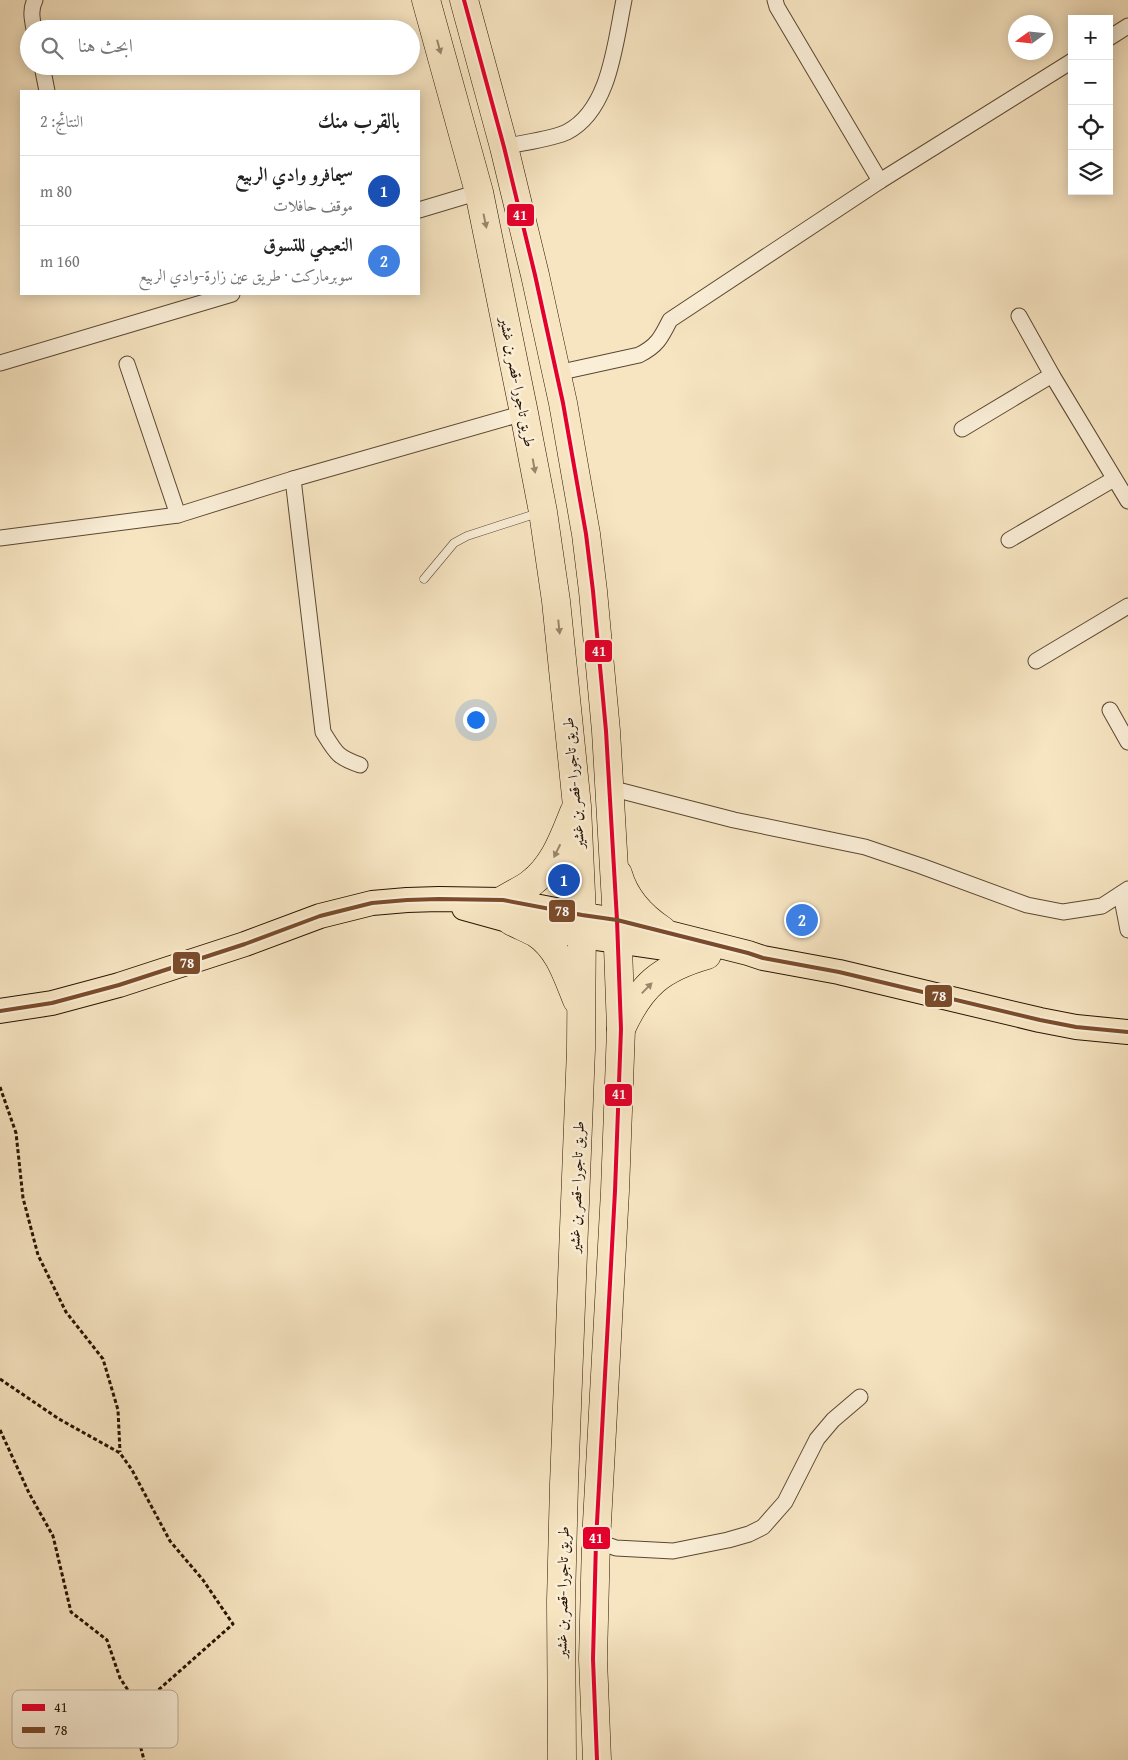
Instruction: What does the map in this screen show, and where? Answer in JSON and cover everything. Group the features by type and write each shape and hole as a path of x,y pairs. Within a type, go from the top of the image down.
{"highway":[{"name":"طريق تاجورا -قصر بن غشير","path":"426,0 479,192 543,512 556,601 577,806 582,925 581,1010 579,1131 561,1581 562,1760"},
{"path":"464,0 504,147 557,373 586,534 610,788 620,1029 615,1191 596,1541 593,1659 597,1760"},
{"path":"577,806 552,862 507,910 550,946 558,957 581,1010"},
{"path":"613,858 619,878 631,903 650,923 662,930"},
{"path":"620,1029 631,1007 645,988 664,972 685,961 708,955"}],"main road":[{"path":"0,1011 52,1003 119,985 244,944 320,916 372,903 439,899 617,930 708,955 746,959 762,958"},
{"path":"617,930 662,930 762,958 839,972 1040,1020 1076,1027 1128,1032"}],"street":[{"path":"32,20 33,4 36,0"},
{"path":"504,147 564,133 575,127 595,107 611,65 624,0"},
{"path":"775,0 777,7 880,181"},
{"path":"1113,35 1128,26"},
{"path":"557,373 639,355 648,350 661,339 670,320 880,181 1068,64"},
{"path":"44,75 47,90"},
{"path":"420,210 479,192"},
{"path":"0,363 229,295"},
{"path":"1019,316 1052,375 1128,501"},
{"path":"127,364 178,515"},
{"path":"962,430 1052,375"},
{"path":"0,538 178,515 293,479 524,413"},
{"path":"293,479 323,732 342,758 360,764"},
{"path":"1009,540 1114,479"},
{"path":"1036,662 1128,606"},
{"path":"1110,710 1128,742"},
{"path":"610,788 734,820 865,847 1036,907 1063,912 1102,906 1124,891 1128,930"},
{"path":"596,1541 616,1548 673,1551 728,1540 749,1534 763,1527 785,1502 817,1440 832,1420 860,1397"}],"lane":[{"path":"424,579 454,543 468,536 543,512"}],"path":[{"path":"0,1087 16,1133 23,1198 38,1255 66,1312 103,1359 118,1410 120,1453"},
{"path":"0,1379 58,1419 120,1453 132,1470 170,1541 204,1580 233,1624 158,1690"},
{"path":"0,1430 29,1493 53,1536 71,1612 107,1640 120,1678 128,1690"}],"transit line":[{"name":"41","path":"464,0 504,147 563,403 586,534 606,731 621,1029 615,1191 596,1541 593,1659 597,1760"},
{"name":"78","path":"0,1011 52,1003 119,985 245,944 320,916 372,903 439,899 503,900 617,920 763,958 839,972 1040,1020 1076,1027 1128,1032"}],"place":[{"name":"سيمافرو وادي الربيع","path":"564,880"},
{"name":"النعيمي للتسوق","path":"802,920"}]}
